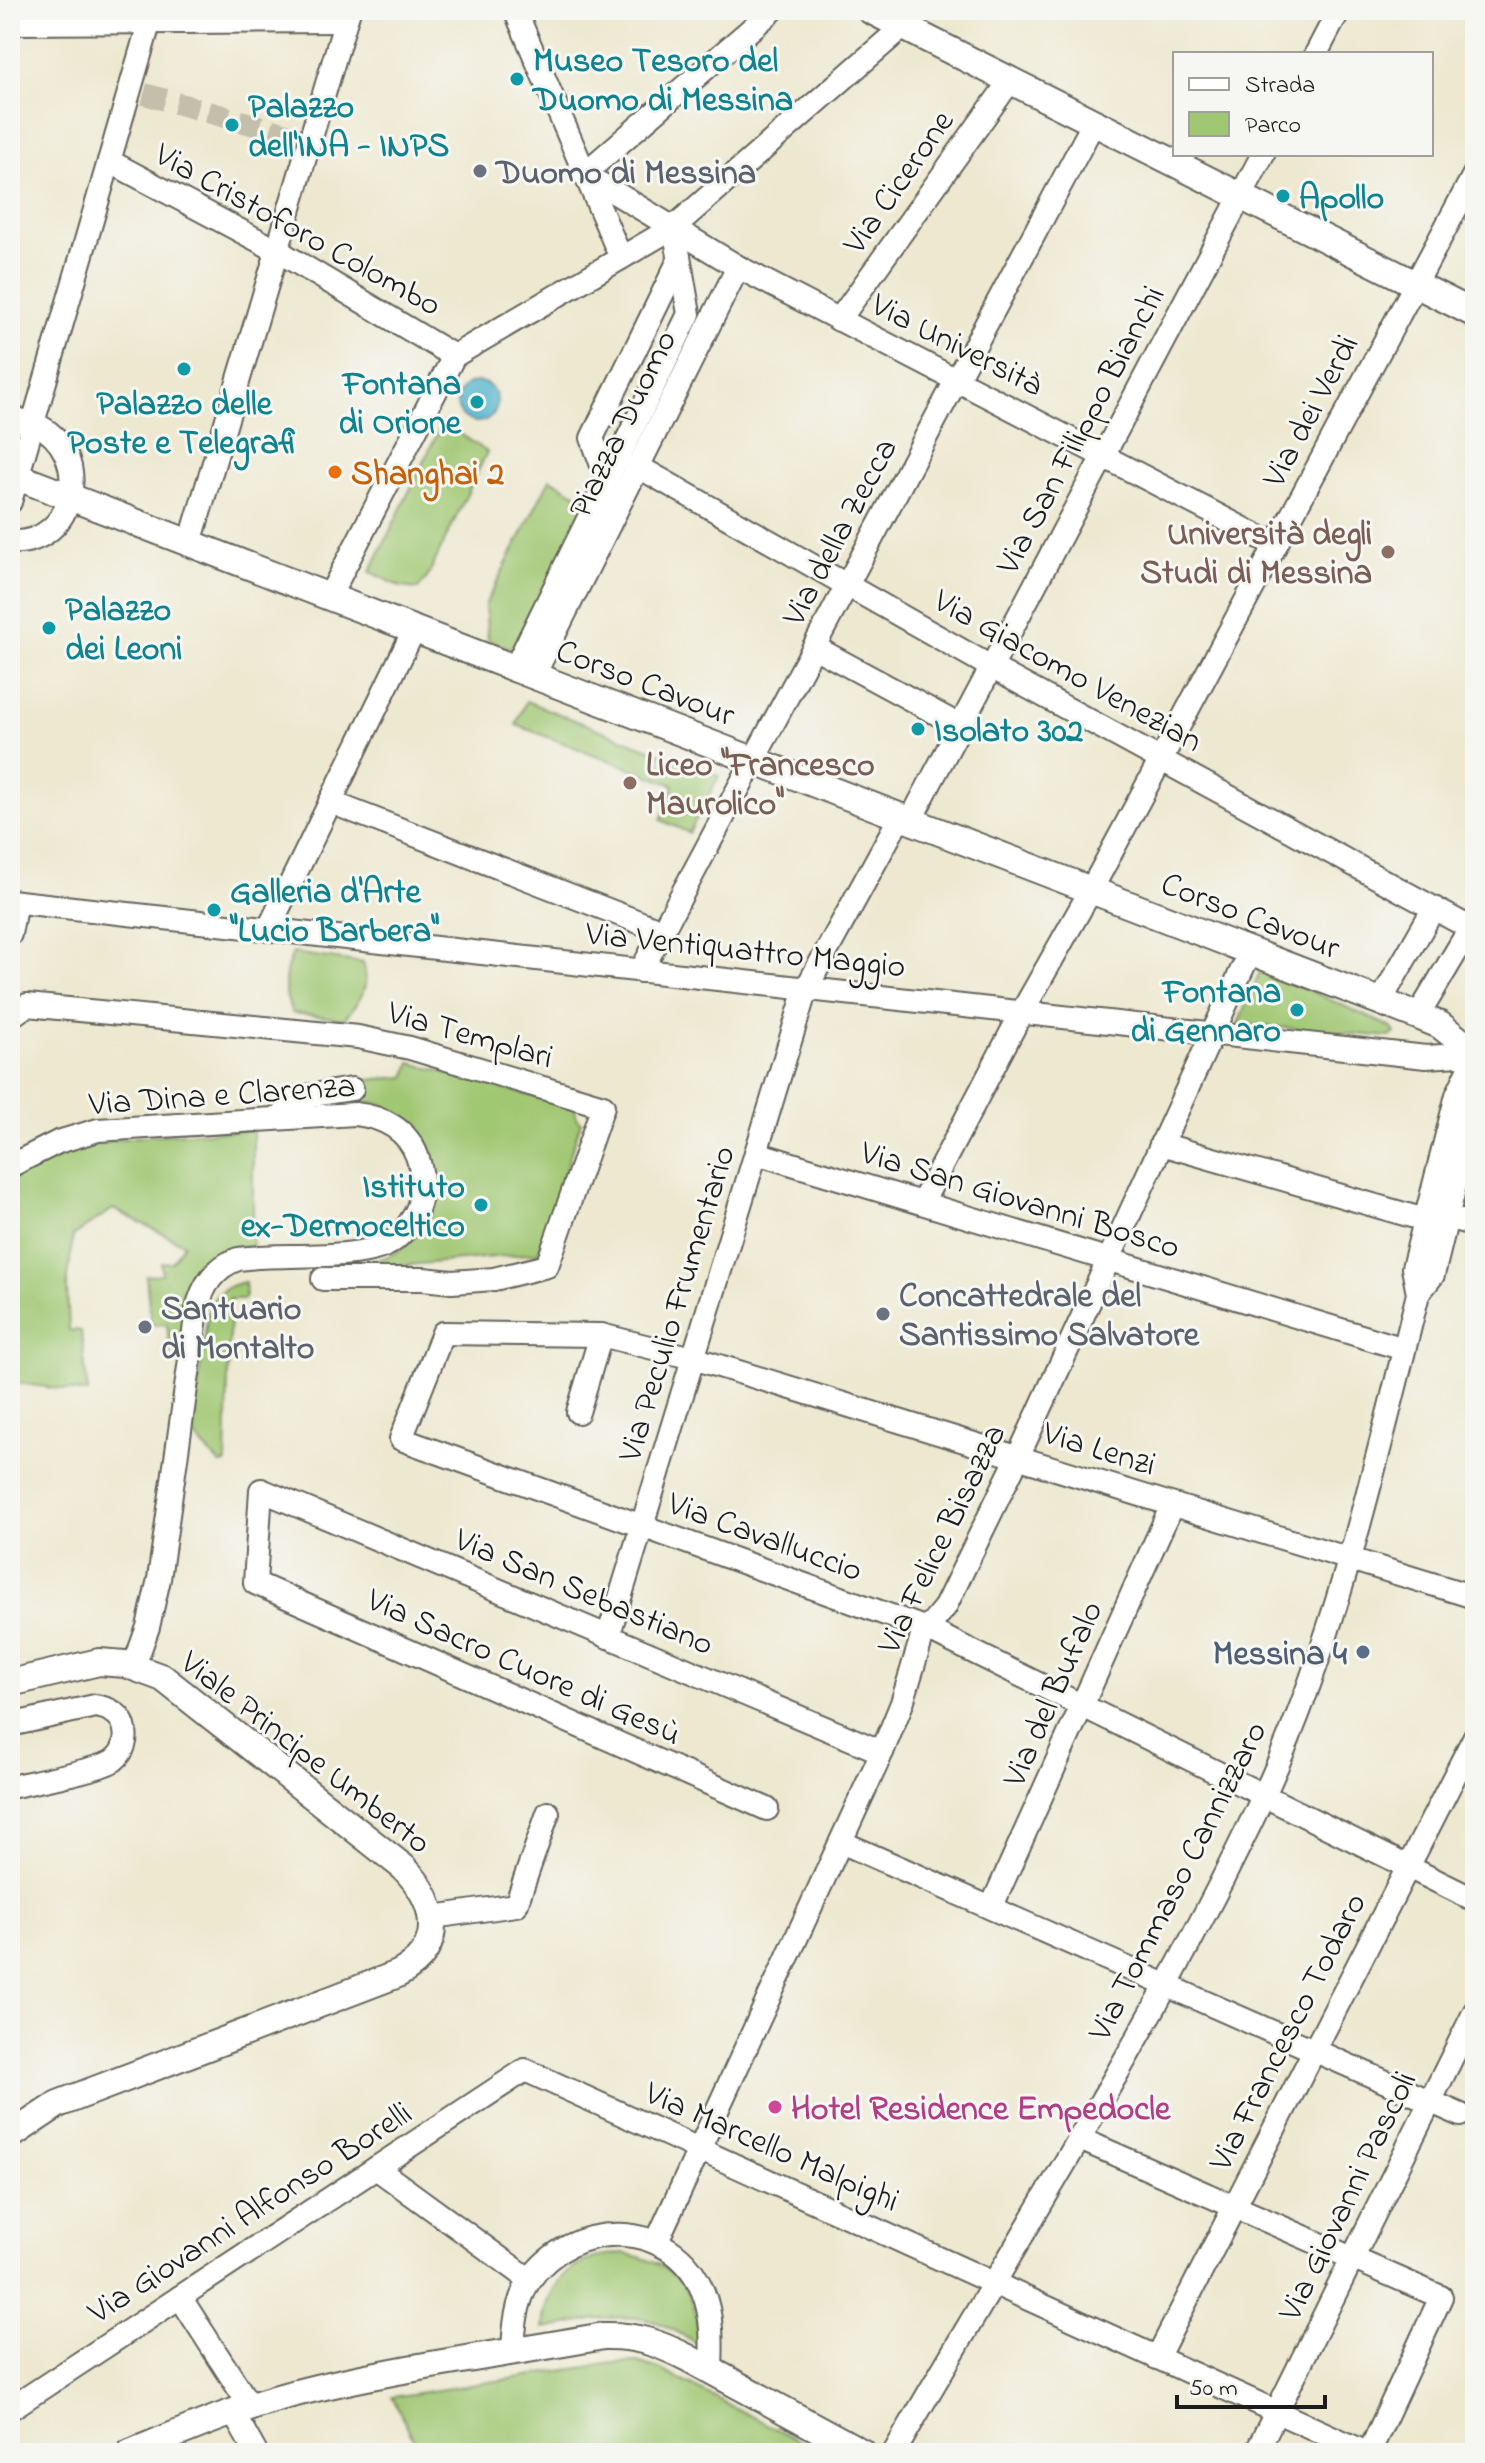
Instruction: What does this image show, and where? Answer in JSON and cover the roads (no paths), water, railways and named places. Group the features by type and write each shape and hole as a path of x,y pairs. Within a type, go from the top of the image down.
{"main road":[{"path":"870,10 914,19 1010,81 1475,314"},
{"name":"Corso Cavour","path":"13,484 71,498 190,543 1380,1002 1423,1008 1475,1054"},
{"name":"Viale Principe Umberto","path":"10,1683 99,1662 134,1666 163,1678 403,1867 417,1880 433,1917"},
{"path":"10,2136 58,2104 398,1974 416,1963 427,1947 433,1917"},
{"path":"130,2453 242,2409 343,2382 621,2335 658,2344 863,2453"}],"street":[{"path":"515,10 621,258"},
{"path":"584,174 773,10"},
{"path":"1317,52 1339,10"},
{"path":"13,484 21,421 109,161 137,92 151,16"},
{"path":"10,23 151,16 347,16 300,139 278,251 190,543"},
{"path":"329,597 454,356 674,227 914,19"},
{"name":"Via Cicerone","path":"839,320 1010,81"},
{"name":"Via della Zecca","path":"641,971 1094,122"},
{"name":"Via San Filippo Bianchi","path":"823,958 960,726 1262,156"},
{"name":"Via Cristoforo Colombo","path":"109,161 278,251 454,356"},
{"name":"Via dei Verdi","path":"922,1203 1475,173"},
{"path":"584,174 738,267"},
{"path":"524,674 607,479 689,314 674,227"},
{"name":"Piazza Duomo","path":"607,479 592,438 679,260"},
{"name":"Via Università","path":"738,267 1275,545"},
{"name":"Piazza Duomo","path":"524,674 637,466 738,267"},
{"path":"10,542 41,535 55,525 71,498 73,480 67,453 53,435 21,421"},
{"name":"Via Giacomo Venezian","path":"637,466 991,667 1434,908 1473,924"},
{"path":"268,930 414,630"},
{"path":"814,647 960,726"},
{"path":"330,802 662,931"},
{"path":"10,934 13,901"},
{"name":"Via Ventiquattro Maggio","path":"13,901 1426,1057 1475,1054"},
{"path":"1380,1002 1434,908"},
{"path":"1423,1008 1473,924"},
{"name":"Via Felice Bisazza","path":"656,2243 882,1752 927,1629 945,1607 1018,1457 1250,952"},
{"name":"Via Peculio Frumentario","path":"608,1637 806,989 823,958"},
{"name":"Via Templari","path":"10,1017 27,1005 358,1037 410,1048 603,1106 547,1266 494,1279 452,1282 323,1279"},
{"name":"Via Tommaso Cannizzaro","path":"1436,1219 1457,1095 1475,1054"},
{"path":"282,1117 292,1101 300,1097 352,1089"},
{"name":"Via Tommaso Cannizzaro","path":"894,2453 1080,2139 1167,1985 1264,1796 1311,1679 1349,1559 1418,1294 1413,1268 1436,1219 1475,1104"},
{"name":"Via Dina e Clarenza","path":"10,1166 58,1142 98,1130 355,1114 380,1118 392,1125 403,1134 417,1155 421,1196 410,1223 391,1242 378,1248 353,1252 238,1259 221,1268 208,1282 197,1310 155,1602 134,1666"},
{"path":"1161,1144 1436,1219 1475,1225"},
{"name":"Via San Giovanni Bosco","path":"756,1153 1404,1349"},
{"name":"Via Lenzi","path":"401,1439 443,1333 601,1335 693,1358 1473,1598"},
{"path":"578,1412 601,1335"},
{"name":"Via Cavalluccio","path":"401,1439 927,1629 1475,1900"},
{"name":"Via Sacro Cuore di Gesù","path":"261,1490 255,1583 767,1809"},
{"name":"Via San Sebastiano","path":"261,1490 882,1752"},
{"name":"Via del Bufalo","path":"991,1908 1172,1505"},
{"path":"10,1725 95,1706 113,1711 121,1718 126,1740 123,1749 109,1763 10,1787"},
{"name":"Via Francesco Todaro","path":"1157,2358 1475,1736"},
{"path":"433,1917 516,1905 548,1813"},
{"path":"841,1842 1461,2115"},
{"name":"Via Giovanni Pascoli","path":"1256,2453 1475,2011"},
{"name":"Via Marcello Malpighi","path":"525,2070 1368,2453"},
{"name":"Via Giovanni Alfonso Borelli","path":"10,2409 525,2070"},
{"path":"1080,2139 1441,2297 1368,2453"},
{"path":"376,2168 530,2280"},
{"path":"513,2352 516,2313 530,2280 546,2261 567,2246 586,2238 616,2234 636,2236 656,2243 675,2254 692,2272 702,2289 711,2325 711,2370"},
{"path":"180,2297 242,2409 256,2453"}],"water":[{"name":"Fontana di Orione","path":"477,382 491,388 497,402 491,416 477,422 463,416 457,402 463,388"}],"tunnel":[{"path":"144,94 290,135"}],"place":[{"name":"Museo Tesoro del Duomo di Messina","path":"517,79"},
{"name":"Palazzo dell'INA - INPS","path":"232,125"},
{"name":"Duomo di Messina","path":"480,171"},
{"name":"Apollo","path":"1283,196"},
{"name":"Palazzo delle Poste e Telegrafi","path":"184,369"},
{"name":"Fontana di Orione","path":"477,402"},
{"name":"Shanghai 2","path":"335,472"},
{"name":"Università degli Studi di Messina","path":"1388,552"},
{"name":"Palazzo dei Leoni","path":"49,628"},
{"name":"Isolato 302","path":"918,729"},
{"name":"Liceo \"Francesco Maurolico\"","path":"630,783"},
{"name":"Galleria d'Arte \"Lucio Barbera\"","path":"214,910"},
{"name":"Fontana di Gennaro","path":"1297,1010"},
{"name":"Istituto ex-Dermoceltico","path":"481,1205"},
{"name":"Concattedrale del Santissimo Salvatore","path":"883,1314"},
{"name":"Santuario di Montalto","path":"145,1327"},
{"name":"Messina 4","path":"1363,1652"},
{"name":"Hotel Residence Empedocle","path":"775,2107"}]}
